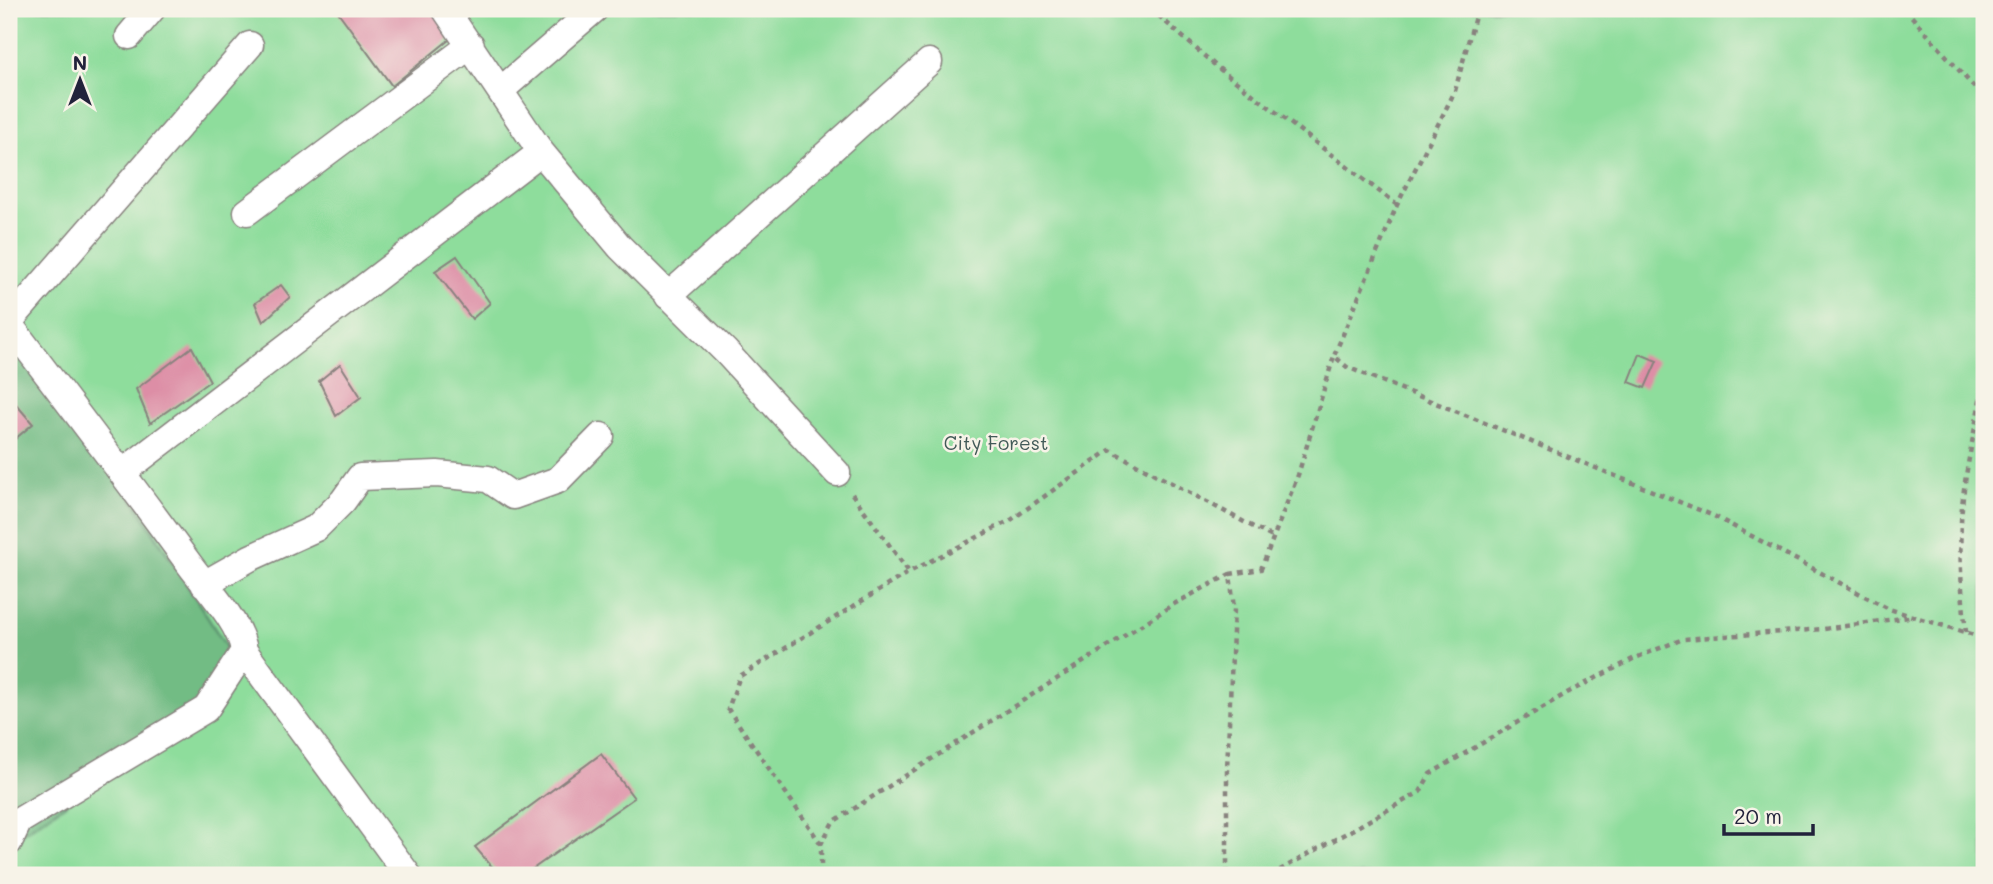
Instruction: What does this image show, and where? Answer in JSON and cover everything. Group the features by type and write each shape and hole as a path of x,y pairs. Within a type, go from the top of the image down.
{"street":[{"path":"129,36 152,9"},
{"path":"445,9 541,152 620,247 726,352 836,473"},
{"path":"500,91 595,9"},
{"path":"250,45 9,323 123,472 204,584 240,635 244,651 408,875"},
{"path":"247,212 471,45"},
{"path":"668,296 929,62"},
{"path":"123,472 541,152"},
{"path":"204,584 250,558 316,528 343,501 360,477 436,474 488,479 513,496 558,480 601,436"},
{"path":"9,842 19,821 206,709 244,651"}],"path":[{"path":"1151,9 1217,67 1396,205"},
{"path":"821,875 821,844 833,822 1174,604 1230,574 1261,569 1298,475 1334,356 1396,205 1455,91 1477,9"},
{"path":"1905,9 1980,94 1984,200"},
{"path":"1334,356 1348,367 1714,516 1889,609 1984,638"},
{"path":"1966,632 1961,588 1963,498 1980,414 1984,369"},
{"path":"821,844 728,709 740,676 909,572 1011,520 1111,450 1273,538"},
{"path":"836,473 909,572"},
{"path":"1227,875 1227,769 1234,609 1230,574"},
{"path":"1271,875 1420,792 1430,774 1453,760 1567,693 1635,658 1683,639 1824,629 1914,616"}],"green space":[{"name":"City Forest","path":"9,9 1984,9 1984,875 9,875"},
{"path":"9,328 120,479 234,659 206,709 9,842"}],"building":[{"path":"336,9 437,9 455,35 392,86"},
{"path":"457,256 490,303 472,319 435,271"},
{"path":"281,285 290,297 263,322 255,303"},
{"path":"192,347 210,381 150,423 136,389"},
{"path":"1640,354 1657,361 1645,388 1629,382"},
{"path":"340,364 361,397 336,416 319,381"},
{"path":"9,396 33,424 9,444"},
{"path":"601,754 634,798 524,875 499,875 475,847"}]}
